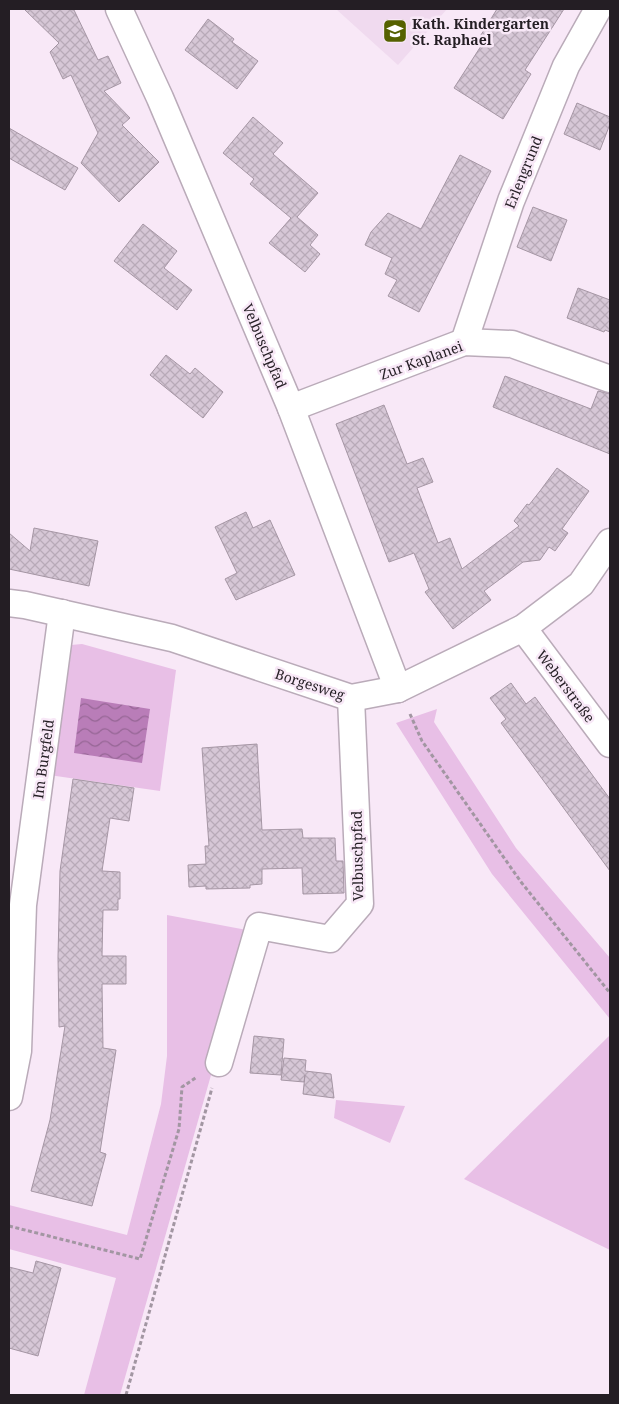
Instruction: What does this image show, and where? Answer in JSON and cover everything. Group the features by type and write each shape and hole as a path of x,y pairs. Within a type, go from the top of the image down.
{"street":[{"name":"Velbuschpfad","path":"119,9 160,98 292,408 398,689"},
{"name":"Erlengrund","path":"464,342 515,192 566,66 598,9"},
{"name":"Zur Kaplanei","path":"292,408 464,342 512,344 610,379"},
{"path":"398,689 523,628 581,584 610,542"},
{"name":"Borgesweg","path":"9,603 172,638 351,698 398,689"},
{"name":"Im Burgfeld","path":"9,1097 18,1051 16,903 62,613"},
{"name":"Weberstraße","path":"523,628 610,744"},
{"name":"Velbuschpfad","path":"219,1064 260,926 330,940 360,904 351,698"}],"path":[{"path":"398,689 422,741 520,882 610,993"},
{"path":"9,1226 140,1259 178,1129 182,1087 219,1064"},
{"path":"126,1395 219,1064"}],"shaded area":[{"name":"Kath. Kindergarten St. Raphael","path":"336,9 447,9 398,65"},
{"path":"82,644 176,670 160,791 49,775 66,654 71,645"},
{"path":"437,709 434,722 516,848 610,958 610,1019 492,874 396,723"},
{"path":"167,915 252,931 120,1395 84,1395 116,1278 9,1249 9,1205 127,1235 161,1104 167,1056"},
{"path":"610,1035 610,1250 464,1179"},
{"path":"336,1100 405,1106 390,1143 334,1118"}],"water":[{"path":"81,698 150,709 142,763 74,753"}],"building":[{"path":"24,9 74,10 98,60 108,56 121,83 104,91 130,118 122,125 159,162 119,202 81,163 98,133 71,75 63,79 50,52 59,43"},
{"path":"497,9 564,9 525,70 531,74 503,119 454,88 481,46 476,43"},
{"path":"208,19 234,39 232,42 258,61 237,89 185,50"},
{"path":"577,103 610,117 610,124 600,150 564,134"},
{"path":"253,117 283,143 273,154 318,193 297,217 318,235 310,245 320,254 305,272 269,243 291,218 250,184 254,179 223,153"},
{"path":"9,128 78,168 65,190 9,158"},
{"path":"460,155 491,171 419,312 388,296 397,280 385,274 392,258 365,245 371,232 388,213 421,229"},
{"path":"533,207 567,220 551,261 517,247"},
{"path":"143,224 177,251 164,268 192,290 177,310 114,261"},
{"path":"578,288 610,300 610,332 605,330 604,332 567,318"},
{"path":"166,355 190,374 195,368 223,392 203,418 150,375"},
{"path":"505,376 591,409 598,391 610,394 610,454 493,407"},
{"path":"384,405 407,464 423,458 433,482 417,488 438,543 450,538 462,569 519,526 514,521 527,504 529,505 557,468 589,491 562,529 568,533 555,551 549,547 540,560 523,562 484,591 491,600 453,629 425,592 429,589 414,553 389,562 336,424"},
{"path":"246,512 253,528 270,520 295,575 236,600 225,579 237,573 215,527"},
{"path":"34,528 98,541 89,586 9,569 9,533 30,551"},
{"path":"511,683 526,704 535,697 610,799 610,871 501,723 506,719 490,698"},
{"path":"257,744 262,830 302,829 303,838 335,838 336,861 343,861 344,893 303,894 302,868 262,869 262,884 250,885 250,888 206,889 206,886 189,887 188,865 206,864 205,846 209,846 202,748"},
{"path":"73,779 134,788 129,821 110,818 102,871 120,872 120,899 118,899 118,910 103,910 102,956 126,956 126,984 102,984 103,1048 116,1050 100,1152 106,1154 92,1206 31,1191 50,1120 65,1026 59,1027 60,871"},
{"path":"254,1036 284,1039 281,1075 250,1073"},
{"path":"284,1058 306,1060 305,1071 331,1074 334,1098 303,1094 305,1075 304,1082 281,1080"},
{"path":"36,1261 61,1268 38,1356 9,1348 9,1267 33,1273"}],"place":[{"name":"Kath. Kindergarten St. Raphael","path":"395,31"}]}
